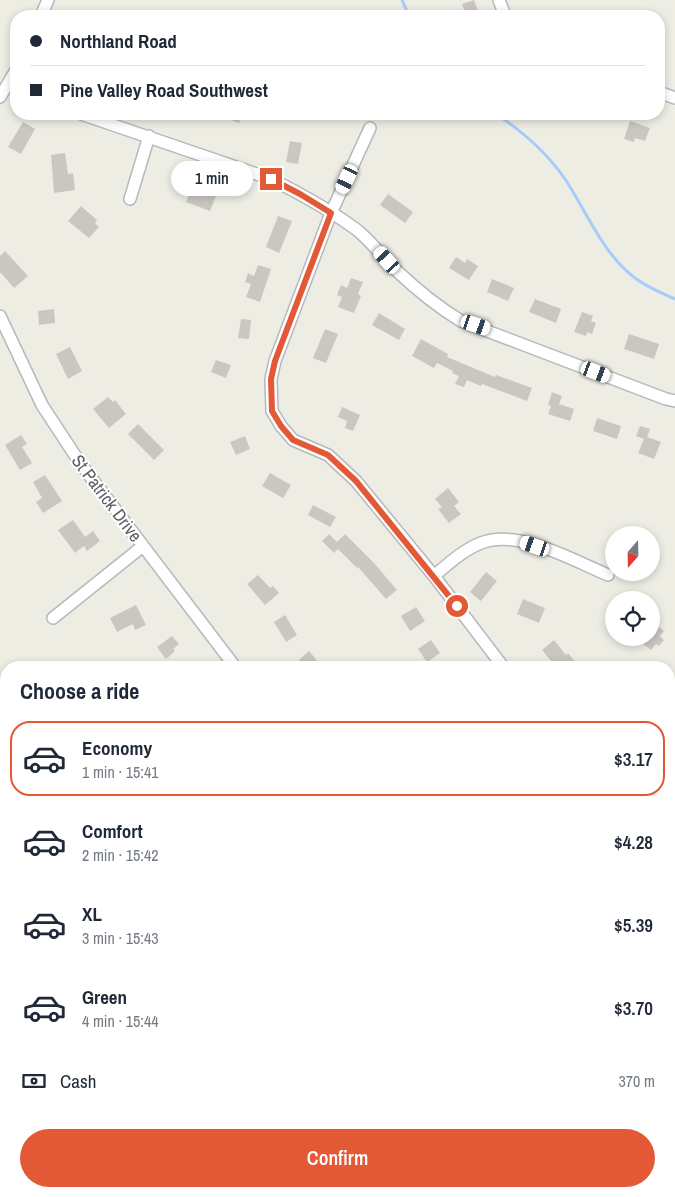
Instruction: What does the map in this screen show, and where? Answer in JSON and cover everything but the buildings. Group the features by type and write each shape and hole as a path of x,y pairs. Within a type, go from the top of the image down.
{"street":[{"path":"0,97 10,83"},
{"path":"100,120 271,179 300,194 358,231 397,271 439,307 461,321 675,401"},
{"path":"370,128 331,213 275,361 271,379 272,411 293,440 328,455 356,481 434,576 499,661"},
{"path":"130,199 149,136"},
{"name":"St Patrick Drive","path":"0,316 42,406 80,463 231,661"},
{"path":"434,576 462,553 482,542 503,539 519,540 605,574"},
{"path":"53,618 143,546"}],"waterway":[{"path":"402,0 406,10"},
{"path":"504,120 534,143 558,169 596,232 623,268 644,284 675,299"}],"route":[{"path":"271,179 331,213 275,361 271,379 270,396 272,411 281,426 293,440 328,455 356,481 457,606"}]}
